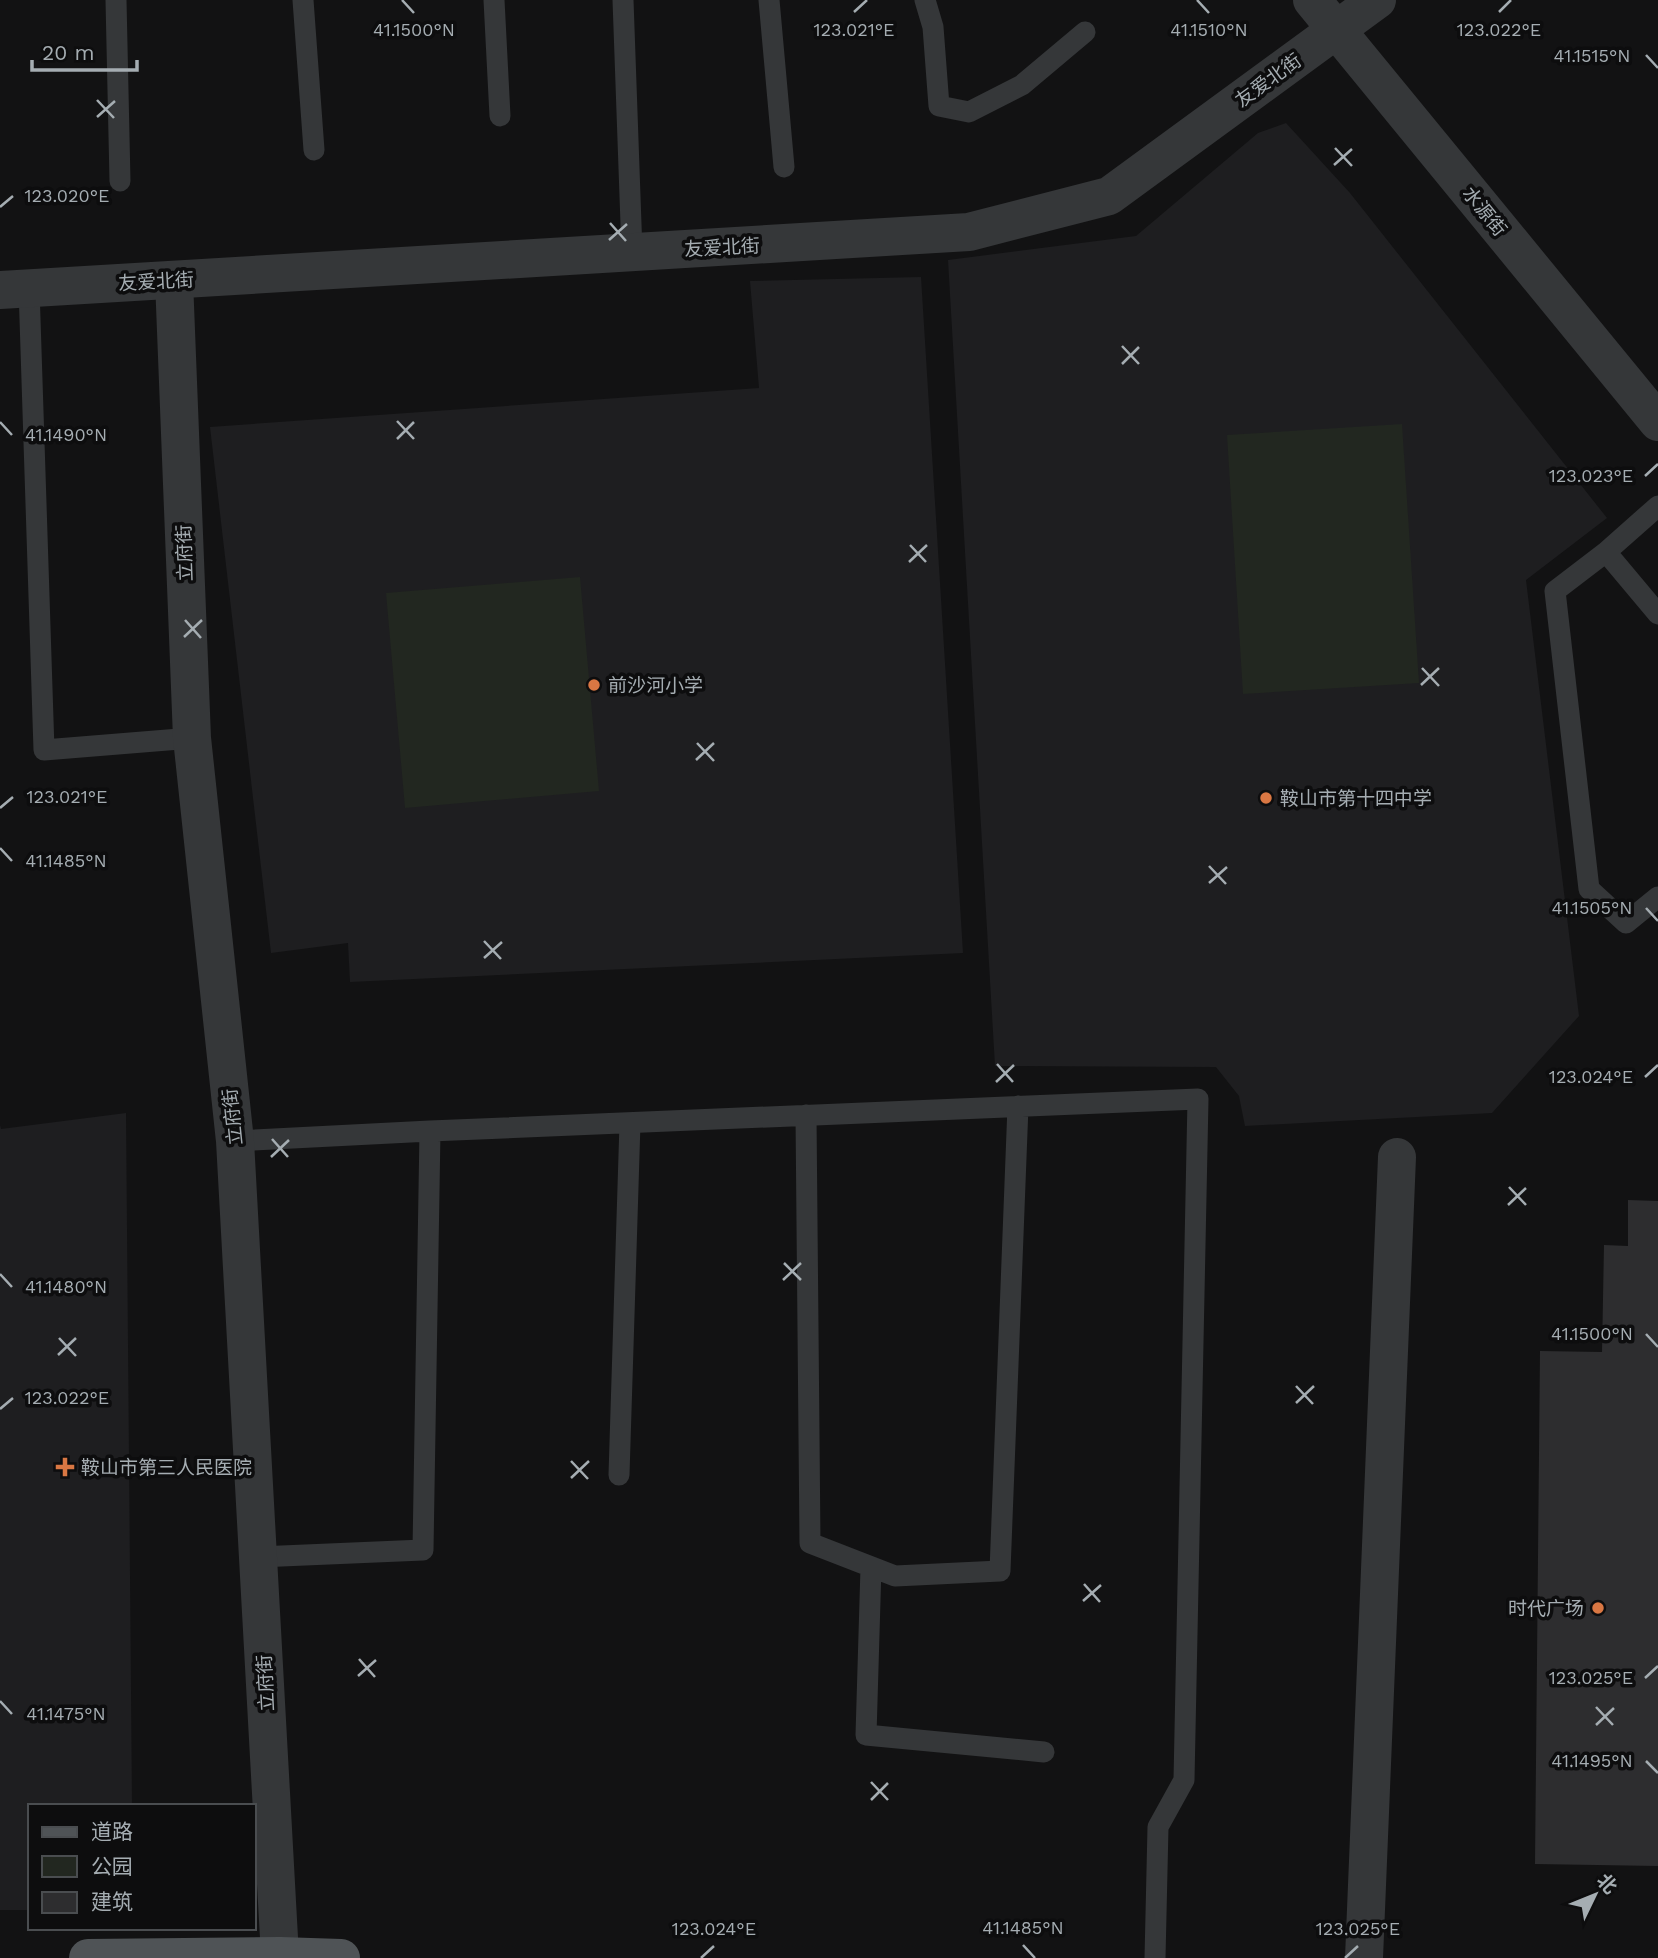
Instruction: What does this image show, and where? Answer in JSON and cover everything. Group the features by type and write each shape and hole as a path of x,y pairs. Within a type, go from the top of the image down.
{"main road":[{"path":"88,1958 341,1958"}],"street":[{"name":"水源街","path":"1312,0 1658,422"},
{"name":"友爱北街","path":"15,289 970,232 1109,196 1377,0"},
{"name":"立府街","path":"174,280 192,738 235,1141 280,1956"},
{"path":"1364,1958 1397,1157"}],"lane":[{"path":"116,0 120,181"},
{"path":"303,0 314,150"},
{"path":"494,0 500,116"},
{"path":"623,0 632,252"},
{"path":"769,0 784,167"},
{"path":"925,0 933,27 939,106 969,113 1022,85 1085,32"},
{"path":"15,289 44,750 192,738"},
{"path":"1658,506 1606,552 1555,591 1589,889 1626,923 1658,897"},
{"path":"1606,552 1658,614"},
{"path":"235,1141 1198,1099 1184,1780 1158,1827 1155,1958"},
{"path":"806,1115 810,1543 895,1576 1000,1571 1018,1106"},
{"path":"620,1475 630,1123"},
{"path":"258,1557 423,1550 430,1131"},
{"path":"871,1567 866,1735 1044,1752"}],"shaded area":[{"name":"鞍山市第十四中学","path":"1286,123 1350,193 1607,518 1526,580 1579,1016 1492,1113 1245,1126 1239,1096 1216,1067 995,1066 948,260 1136,236 1258,133"},
{"name":"前沙河小学","path":"921,277 963,953 350,982 348,943 271,953 210,427 759,388 750,281"},
{"name":"鞍山市第三人民医院","path":"126,1113 132,1804 28,1804 28,1910 0,1910 0,1125 1,1129"}],"green space":[{"path":"1402,424 1419,683 1243,694 1227,435"},
{"path":"580,577 599,791 405,808 386,593"}],"building":[{"name":"时代广场","path":"1628,1200 1658,1201 1658,1866 1535,1864 1540,1351 1602,1352 1604,1245 1628,1246"}],"place":[{"name":"前沙河小学","path":"594,685"},
{"name":"鞍山市第十四中学","path":"1266,798"},
{"name":"鞍山市第三人民医院","path":"65,1467"},
{"name":"时代广场","path":"1598,1608"}]}
